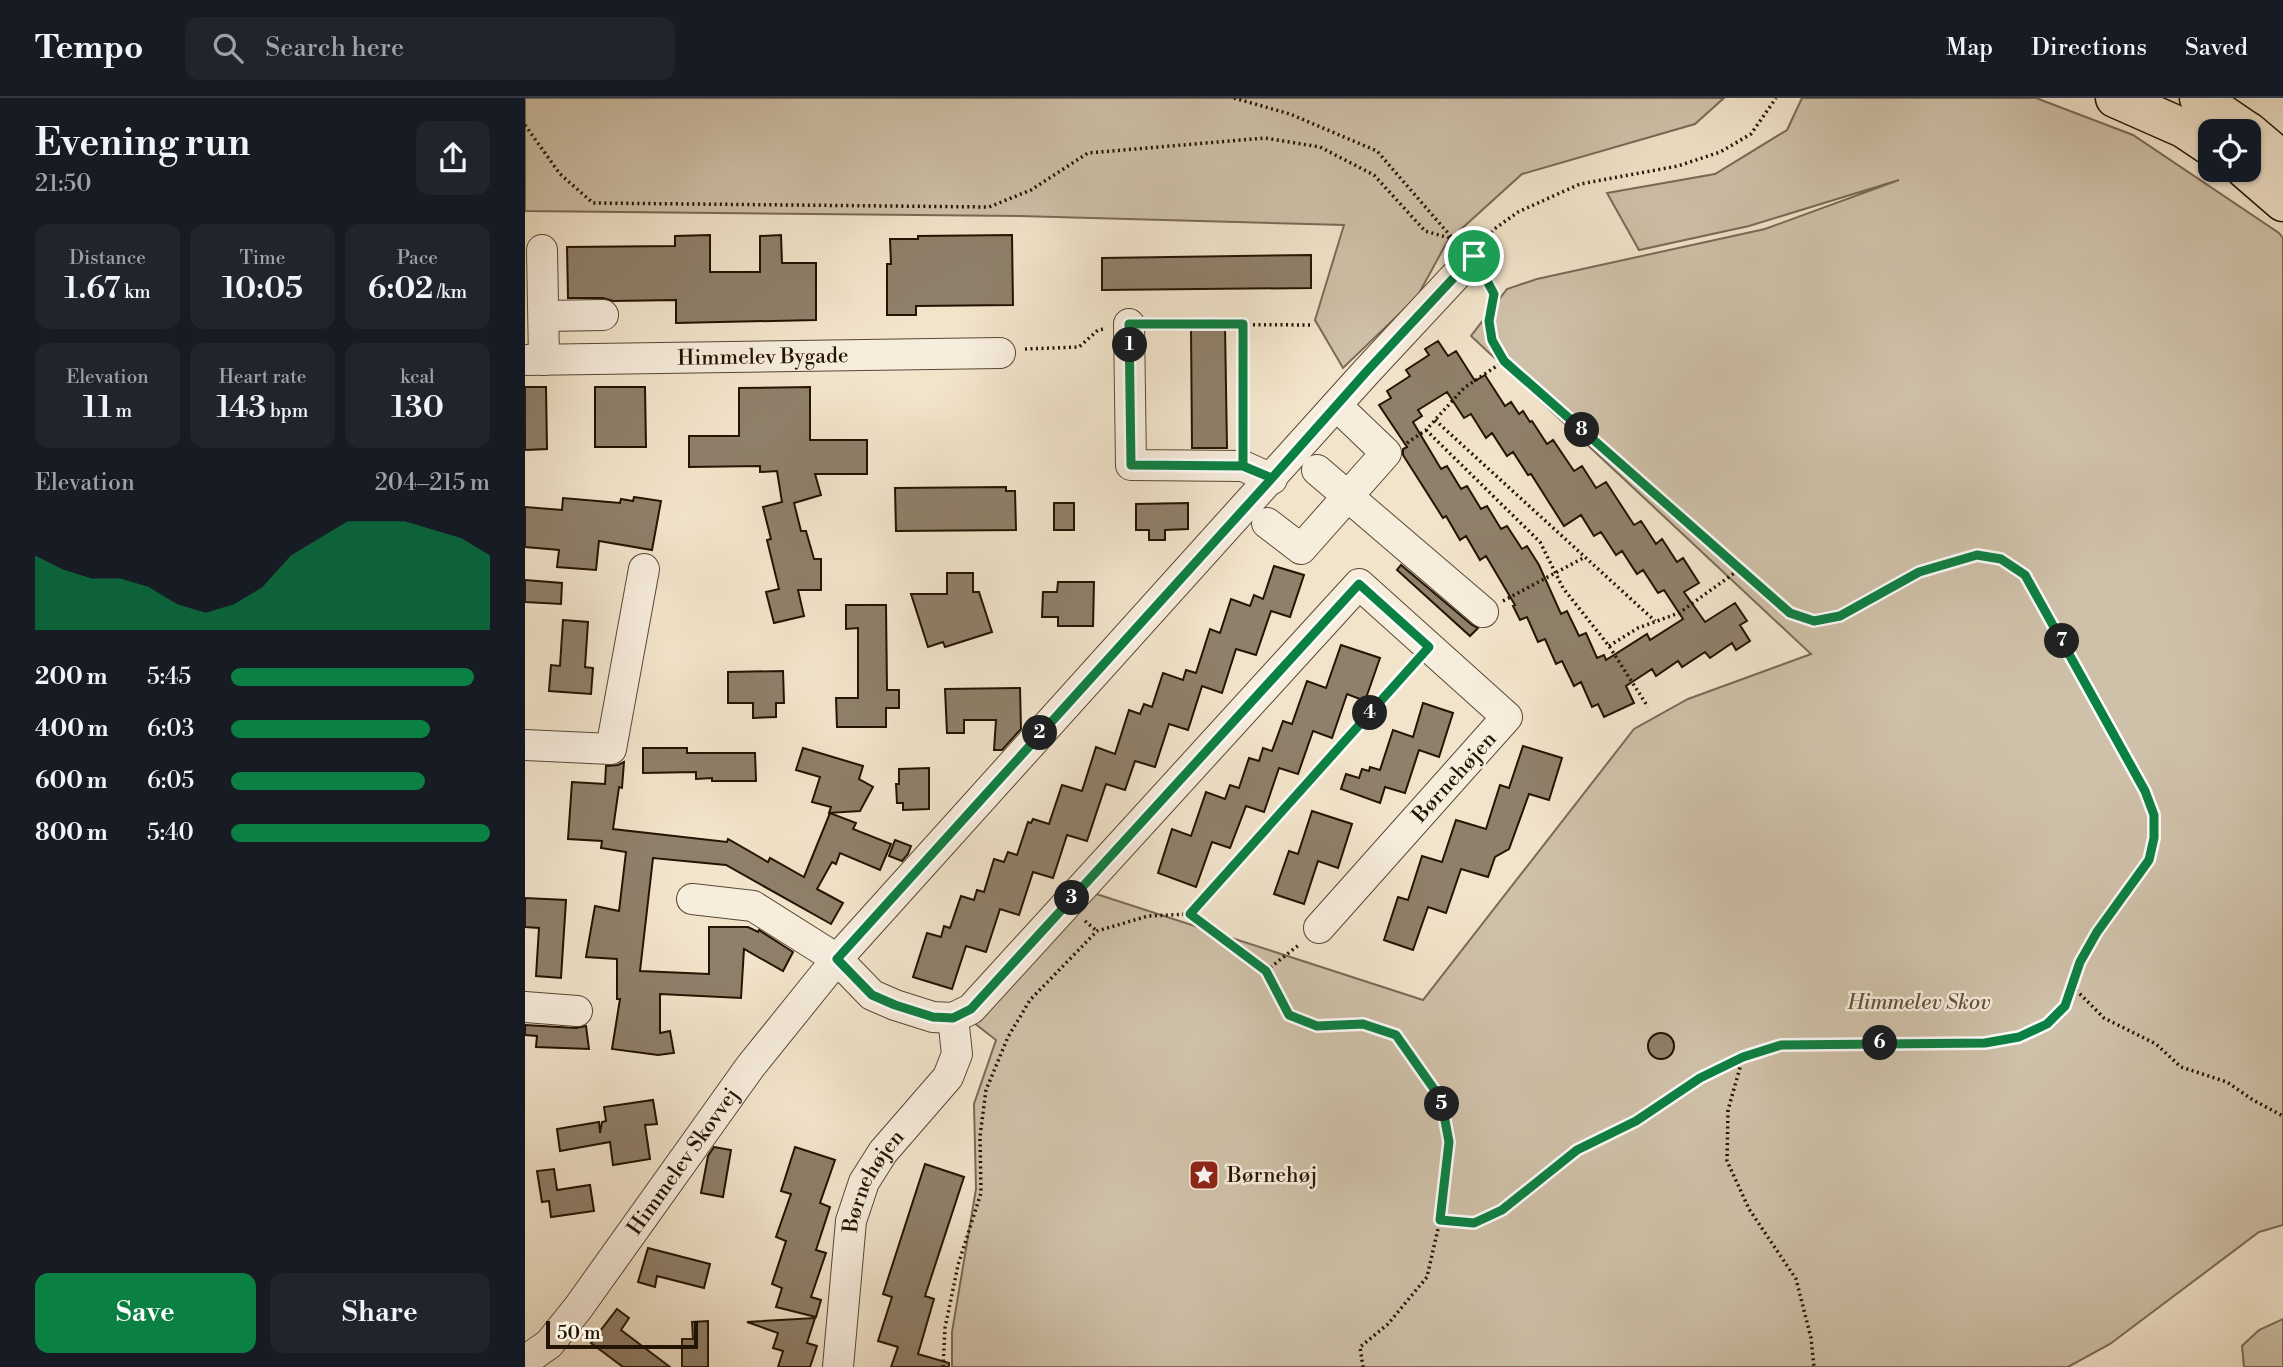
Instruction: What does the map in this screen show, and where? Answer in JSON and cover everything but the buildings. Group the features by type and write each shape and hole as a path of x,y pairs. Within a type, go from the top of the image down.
{"main road":[{"path":"2115,98 2183,128 2198,138"},
{"path":"2199,98 2229,119"},
{"path":"2261,143 2283,161"},
{"path":"2260,182 2283,202"}],"street":[{"name":"Himmelev Skovvej","path":"525,1361 549,1344 578,1308 750,1068 837,959 1337,406 1464,248"},
{"path":"535,360 544,316 542,250"},
{"path":"544,316 603,315"},
{"path":"1129,324 1131,465 1243,466 1272,478"},
{"name":"Himmelev Bygade","path":"535,360 1000,353"},
{"path":"1267,523 1301,549 1386,453 1337,406"},
{"path":"1317,470 1483,612"},
{"path":"525,745 611,749 644,569"},
{"name":"Børnehøjen","path":"838,1367 851,1221 864,1182 883,1152 948,1077 957,1054 953,1018 971,1009 1359,584 1507,717 1319,928"},
{"path":"692,900 753,906 837,959 872,995 933,1017 953,1018"},
{"path":"525,1007 577,1011"}],"path":[{"path":"1234,98 1290,114 1377,151 1464,248 1494,294 1489,321 1492,340 1504,361 1790,613 1814,621 1840,616 1919,572 1977,555 2001,559 2025,575 2145,791 2154,815 2154,838 2149,860 2097,932 2080,962 2065,1006 2047,1024 2019,1037 1985,1043 1781,1045 1743,1057 1700,1078 1636,1121 1577,1150 1502,1210 1474,1223 1440,1220"},
{"path":"1464,248 1518,212 1580,184 1678,166 1720,152 1751,134 1776,98"},
{"path":"525,125 560,174 593,203 989,207 1031,190 1088,153 1265,138 1320,147 1374,175 1425,231 1464,248"},
{"path":"1034,348 1079,347 1098,330 1129,324 1313,325"},
{"path":"1243,324 1243,466"},
{"path":"1386,453 1401,447 1426,430 1464,388 1504,361"},
{"path":"1435,420 1655,621"},
{"path":"1426,430 1540,542 1563,588 1609,646 1648,707"},
{"path":"1483,612 1584,557"},
{"path":"1609,646 1638,628 1679,613 1740,569"},
{"path":"1190,914 1429,647"},
{"path":"943,1367 945,1328 958,1265 981,1193 980,1136 986,1090 1008,1037 1030,1000 1097,931 1149,916 1190,914 1266,971 1289,1015 1317,1026 1363,1024 1396,1035 1441,1099 1449,1142 1440,1220 1427,1277 1388,1324 1360,1348 1363,1367"},
{"path":"1266,971 1319,928"},
{"path":"2072,986 2104,1018 2156,1044 2181,1068 2227,1082 2283,1116"},
{"path":"1743,1057 1728,1110 1727,1161 1749,1209 1796,1279 1811,1338 1814,1367"}],"green space":[{"path":"525,98 1724,98 1695,124 1522,174 1447,242 1417,297 1343,368 1315,320 1344,225 1019,216 525,211"},
{"name":"Himmelev Skov","path":"1802,98 2036,98 2133,135 2283,238 2283,1225 2259,1232 2110,1344 2068,1367 952,1367 952,1332 976,1189 974,1104 996,1040 973,1022 1090,892 1423,1000 1634,729 1688,699 1811,654 1471,336 1507,289 1537,279 1765,229 1899,180 1749,226 1639,250 1607,193 1715,174 1787,130"},
{"path":"2283,1319 2283,1367 2244,1367 2242,1346 2259,1330"}],"place":[{"name":"Børnehøj","path":"1204,1175"}],"route":[{"path":"1474,256 1272,478 1243,466 1243,324 1129,324 1131,465 1243,466 1272,478 837,959 872,995 895,1005 933,1017 953,1018 971,1009 1359,584 1429,647 1190,914 1266,971 1289,1015 1317,1026 1363,1024 1396,1035 1441,1099 1449,1142 1440,1220 1474,1223 1502,1210 1577,1150 1636,1121 1700,1078 1743,1057 1781,1045 1985,1043 2019,1037 2047,1024 2065,1006 2080,962 2097,932 2149,860 2154,838 2154,815 2145,791 2025,575 2001,559 1977,555 1919,572 1840,616 1814,621 1790,613 1504,361 1492,340 1489,321 1494,294 1474,256"}]}
